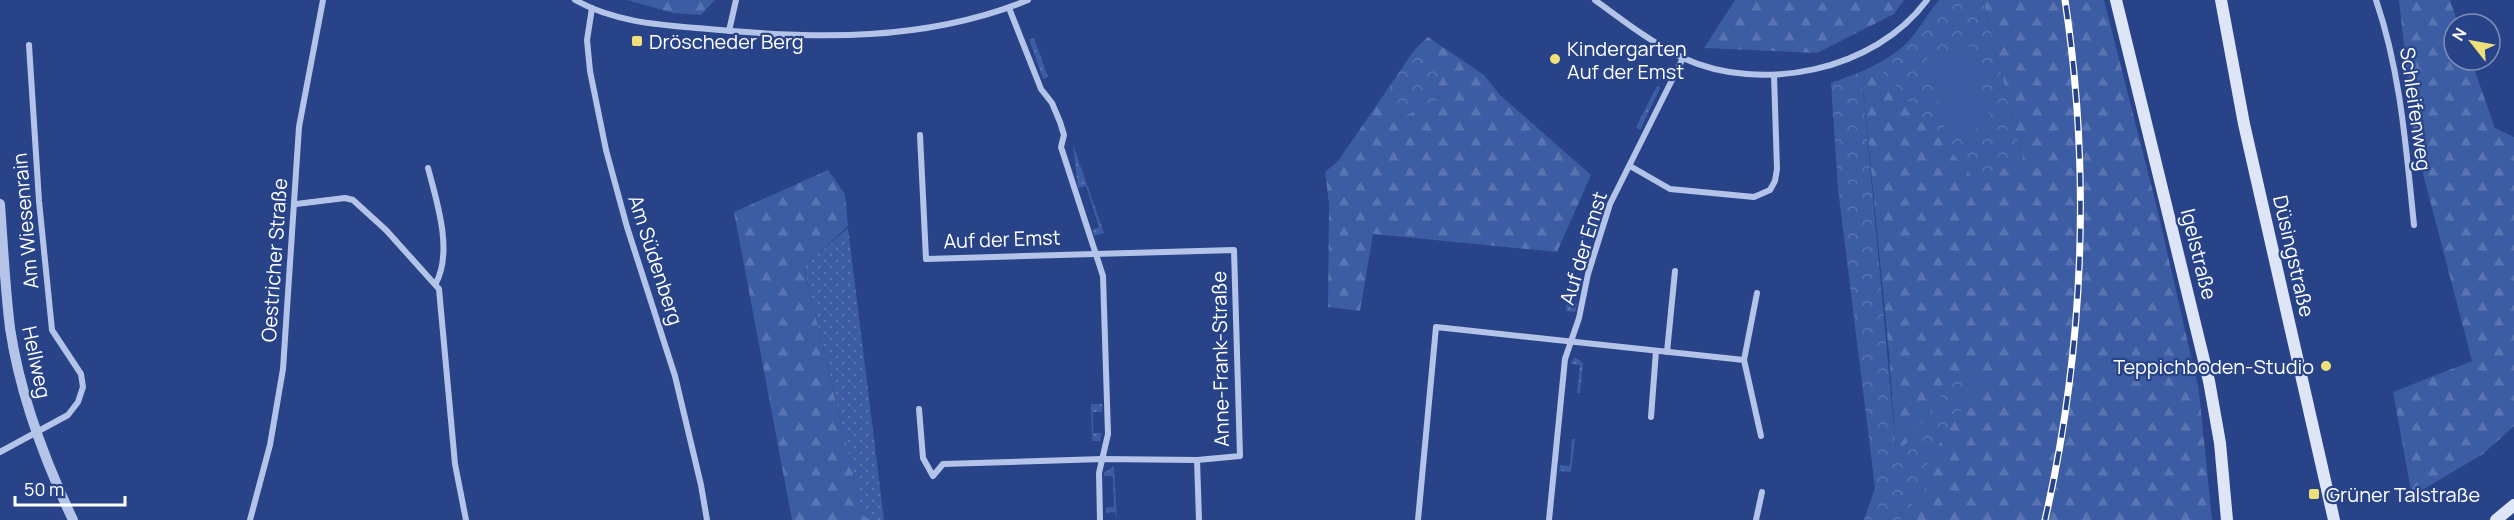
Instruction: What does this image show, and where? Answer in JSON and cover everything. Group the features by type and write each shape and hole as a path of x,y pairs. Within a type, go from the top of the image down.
{"main road":[{"name":"Igelstraße","path":"2116,0 2209,381 2222,453 2227,520"},
{"name":"Düsingstraße","path":"2221,0 2244,124 2334,520"},
{"path":"2496,520 2514,505"}],"street":[{"name":"Oestricher Straße","path":"250,520 270,445 283,369 296,204 299,127 323,0"},
{"path":"575,0 592,8 641,23 729,31 847,36 894,34 966,20 1028,0"},
{"path":"729,31 736,0"},
{"path":"1595,0 1683,58 1720,69 1773,75 1833,67 1872,50 1915,14 1927,0"},
{"name":"Schleifenweg","path":"2376,0 2389,37 2400,98 2414,225"},
{"name":"Am Südenberg","path":"592,8 587,40 590,71 606,150 627,227 675,376 707,520"},
{"name":"Auf der Emst","path":"1009,8 1041,89 1052,103 1060,122 1064,135 1061,147 1103,276 1108,434 1099,473 1100,520"},
{"name":"Am Wiesenrain","path":"29,45 41,224 52,330 81,374 83,387 78,402 68,415 35,433"},
{"name":"Auf der Emst","path":"1549,520 1565,359 1570,340 1580,318 1588,274 1607,212 1683,58"},
{"path":"1630,166 1670,189 1754,197 1770,190 1775,181 1777,169 1773,75"},
{"name":"Auf der Emst","path":"920,135 926,259 1096,253"},
{"path":"428,168 443,252 442,271 436,284"},
{"path":"296,204 345,198 353,200 386,230 436,284 442,302 456,464 466,520"},
{"name":"Hellweg","path":"0,204 10,329 35,433 73,520"},
{"name":"Anne-Frank-Straße","path":"1096,253 1234,249 1240,456 1197,460 1102,459"},
{"path":"1667,352 1676,271"},
{"path":"1757,293 1744,360 1761,436"},
{"path":"1418,520 1436,327 1744,360"},
{"path":"1651,417 1656,351"},
{"path":"919,409 923,458 933,476 943,464 1102,459"},
{"path":"0,452 35,433"},
{"name":"Anne-Frank-Straße","path":"1197,460 1199,520"},
{"path":"1756,520 1762,492"}],"green space":[{"path":"627,0 715,0 701,15 673,13"},
{"path":"1735,0 1904,0 1894,14 1817,53 1704,48"},
{"path":"1939,0 1983,0 2023,161 1975,180 1879,67 1862,77 1896,449 1906,444 1960,370 1976,377 1976,385 1943,440 1928,455 1927,487 1909,508 1900,505 1901,520 1864,520 1875,488 1838,189 1831,83 1864,70 1895,53 1912,37"},
{"path":"1983,0 2104,0 2157,208 2199,391 2212,520 1901,520 1889,354 1862,77 1878,67 2023,161"},
{"path":"2399,0 2450,0 2454,12 2442,12 2442,72 2475,72 2495,128 2514,137 2514,426 2483,454 2412,496 2393,392 2472,361 2414,139"},
{"path":"1428,37 1484,75 1500,95 1591,175 1557,252 1373,234 1360,311 1328,307 1329,204 1325,172 1338,161 1378,103 1403,117 1440,70 1415,49"},
{"path":"1034,38 1048,77 1043,79 1029,39"},
{"path":"1972,46 1992,125 1947,137 1927,58"},
{"path":"1415,49 1441,70 1437,100 1403,117 1378,103"},
{"path":"1657,86 1660,88 1640,130 1636,127"},
{"path":"1073,145 1104,233 1094,236 1092,230 1099,227 1086,186 1078,188"},
{"path":"828,170 845,194 848,226 804,268 863,515 870,520 792,520 734,212"},
{"path":"1600,197 1596,227 1588,225 1574,270 1569,301 1577,304 1575,312 1566,311 1577,252 1586,224"},
{"path":"848,228 884,520 870,520 863,515 804,267"},
{"path":"1575,357 1583,363 1580,393 1577,393 1580,365 1570,364"},
{"path":"1091,404 1102,404 1102,412 1093,412 1093,433 1102,433 1100,441 1092,441"},
{"path":"1572,439 1575,439 1571,472 1559,471 1560,465 1570,466"},
{"path":"1114,466 1117,520 1115,512 1106,513 1106,508 1114,507 1113,476 1104,476 1104,473"}],"railway":[{"path":"2045,520 2068,391 2079,261 2078,130 2065,0"}],"place":[{"name":"Dröscheder Berg","path":"637,41"},
{"name":"Kindergarten Auf der Emst","path":"1555,59"},
{"name":"Teppichboden-Studio","path":"2326,366"},
{"name":"Grüner Talstraße","path":"2314,494"}]}
